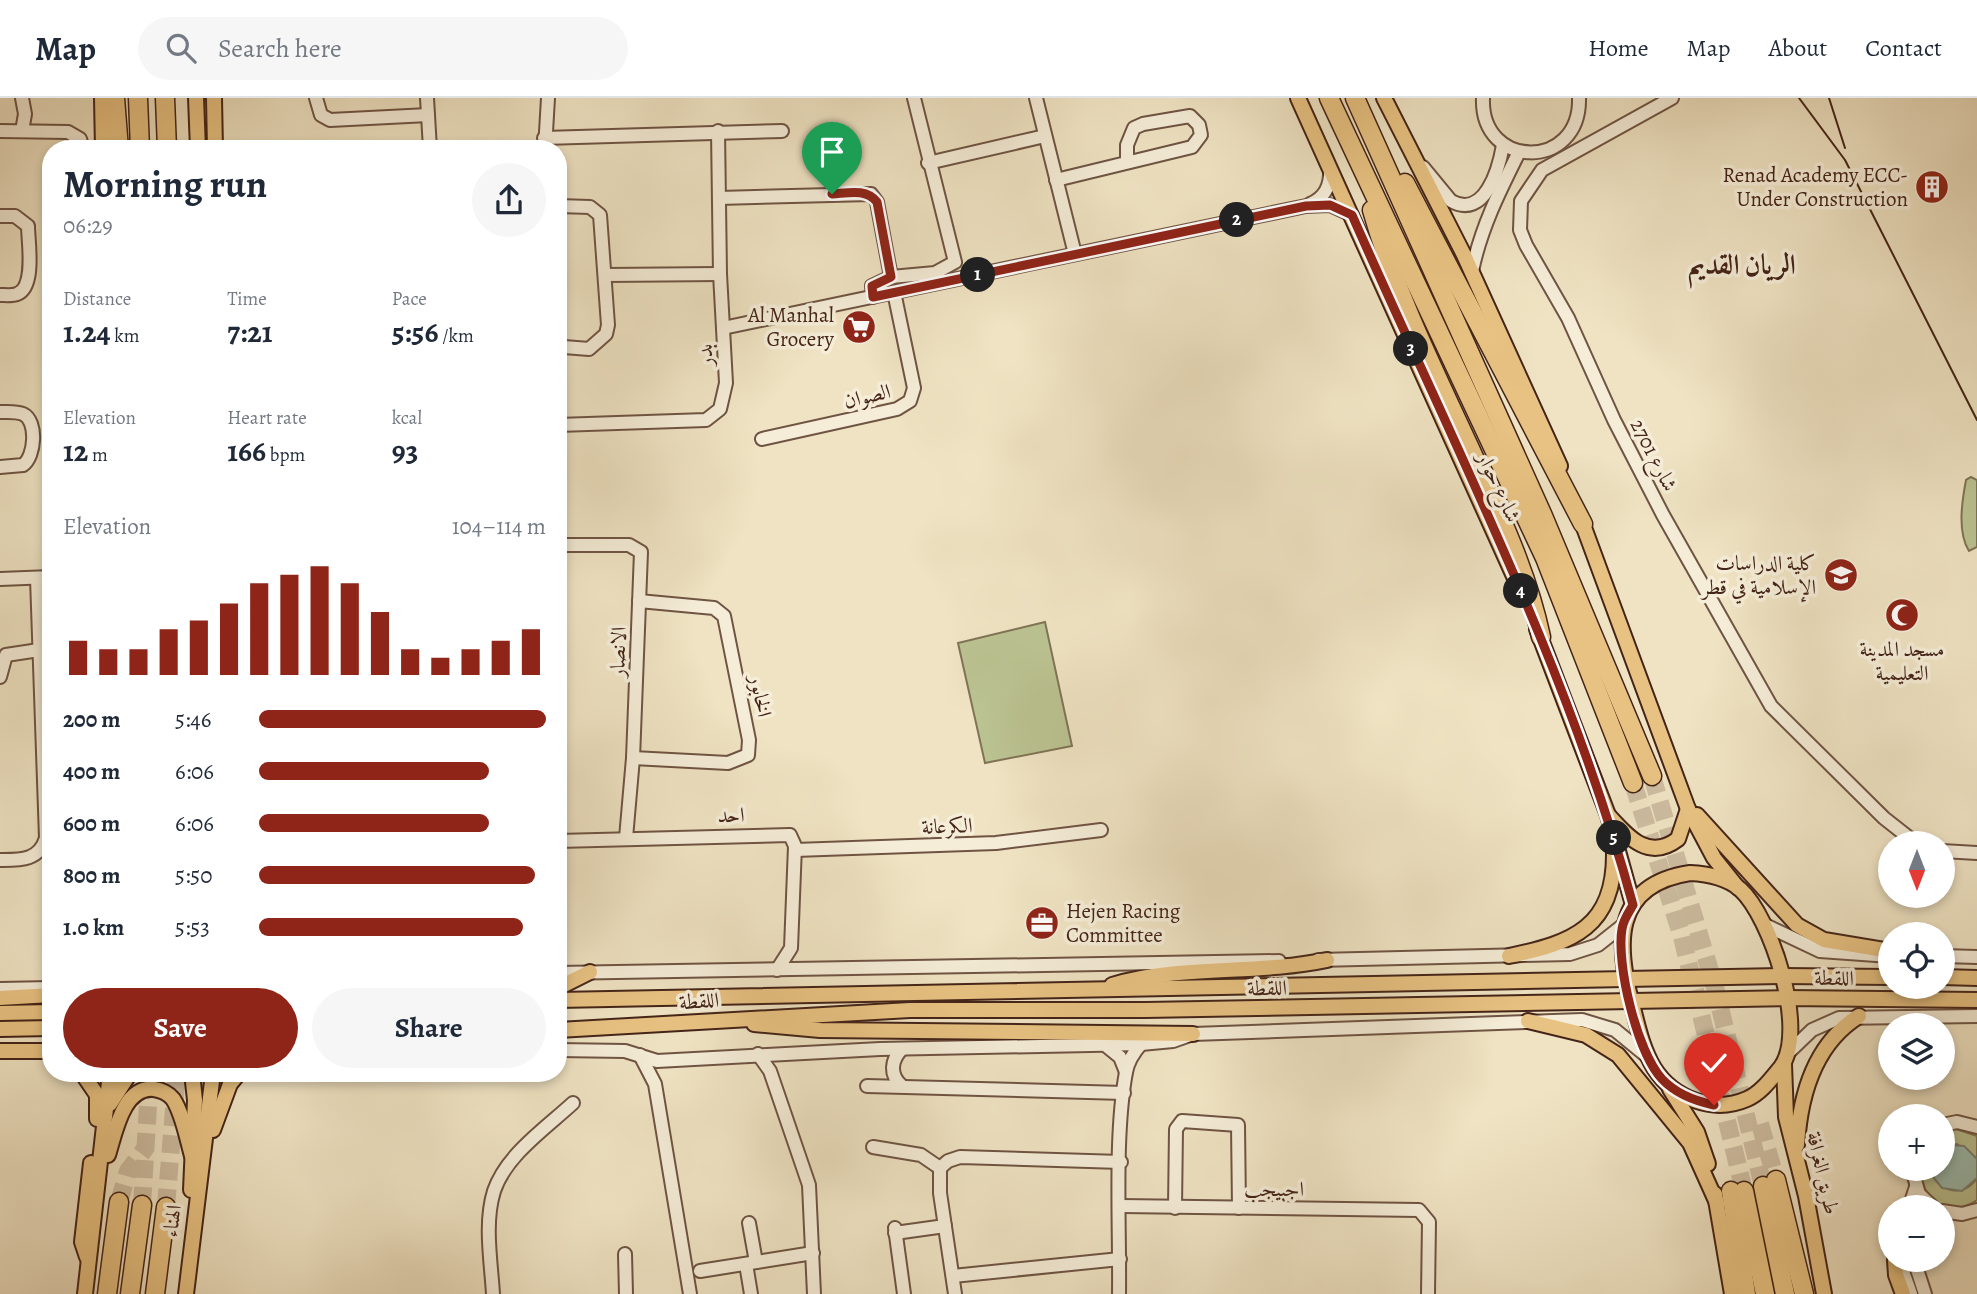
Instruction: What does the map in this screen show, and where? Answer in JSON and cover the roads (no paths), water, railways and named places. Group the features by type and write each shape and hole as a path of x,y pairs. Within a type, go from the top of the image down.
{"highway":[{"path":"115,98 118,140"},
{"path":"138,98 140,140"},
{"path":"165,98 167,140"},
{"name":"شارع حوار","path":"1329,98 1545,558 1633,783"},
{"path":"1356,98 1447,258 1583,524"},
{"name":"شارع حوار","path":"1356,98 1543,516 1651,776"},
{"path":"1359,163 1380,238 1513,544 1534,606 1541,637"},
{"path":"1786,1294 1770,1183 1804,1294"},
{"path":"1746,1294 1738,1191 1765,1294"},
{"path":"107,1294 119,1202"},
{"name":"الهناء","path":"131,1294 142,1205"},
{"name":"الهناء","path":"155,1294 166,1207"}],"main road":[{"path":"102,98 103,140"},
{"path":"196,98 198,140"},
{"path":"214,98 215,140"},
{"path":"215,140 220,98"},
{"name":"شارع حوار","path":"1298,98 1541,637 1608,815 1633,905"},
{"path":"1384,98 1472,271 1552,444 1686,803 1714,858 1738,888"},
{"path":"1608,815 1638,845 1659,848 1678,839 1686,803"},
{"path":"1686,803 1797,925 1824,940 1878,951"},
{"path":"1509,956 1563,943 1592,923 1609,897 1613,837"},
{"path":"1732,1294 1717,1203 1699,1136 1648,1057 1625,979 1620,944 1622,926 1633,905 1658,882 1682,874 1707,874 1738,888"},
{"name":"طريق الغرافة","path":"1738,888 1754,904 1765,925 1787,998 1783,1100 1824,1294"},
{"path":"1098,991 1147,977 1275,968 1326,960"},
{"path":"567,984 590,972"},
{"name":"اللقطة","path":"567,1001 877,992 1098,991 1782,976 1878,977"},
{"path":"1955,977 1977,978"},
{"path":"0,998 42,996"},
{"name":"اللقطة","path":"567,1029 910,1010 1145,1010 1787,998 1977,1000"},
{"path":"0,1013 42,1012"},
{"path":"1796,1156 1800,1106 1808,1078 1835,1035 1859,1016"},
{"path":"725,1020 803,1029 1193,1034"},
{"path":"1528,1021 1586,1035 1618,1055 1690,1143 1717,1203"},
{"path":"0,1029 42,1028"},
{"path":"1064,1032 1100,1044"},
{"path":"0,1051 42,1051"},
{"path":"1663,1080 1696,1101 1714,1105 1731,1103 1759,1092 1786,1058"},
{"path":"88,1082 97,1095 98,1106 82,1242 89,1261"},
{"path":"85,1294 109,1082"},
{"path":"106,1112 124,1082"},
{"path":"193,1082 198,1155"},
{"path":"198,1155 211,1082"},
{"path":"198,1155 233,1082"},
{"path":"98,1190 117,1126 127,1105 139,1092 158,1090 174,1100 198,1155"},
{"name":"الهناء","path":"186,1294 198,1155"},
{"path":"1896,1272 1903,1294"}],"street":[{"path":"22,98 25,114 22,131"},
{"path":"316,98 321,115 330,120 428,115"},
{"path":"427,98 429,140"},
{"path":"541,98 545,139"},
{"path":"545,139 548,98"},
{"path":"873,297 872,286 891,277 935,273 955,261 914,98"},
{"path":"1036,98 1075,254"},
{"path":"1483,98 1486,124 1503,145 1520,152 1539,153 1558,146 1572,132 1580,114 1579,98"},
{"name":"شارع 2701","path":"1672,98 1542,170 1521,201 1520,230 1563,307 1614,420 1663,515 1771,706 1884,818 1900,831"},
{"path":"1056,180 1192,147 1201,135 1199,125 1190,116 1143,124 1129,135 1127,162"},
{"path":"0,131 68,132 80,140"},
{"path":"545,139 718,131 782,131"},
{"name":"بدر","path":"567,425 705,420 713,416 724,400 726,383 720,274 718,131"},
{"path":"929,163 1045,136"},
{"path":"1412,153 1451,201 1461,204 1477,201 1499,169 1503,145"},
{"path":"1472,271 1486,220 1520,152"},
{"path":"1306,206 1323,196 1328,187 1329,167"},
{"path":"719,198 860,192 871,194 877,202 891,277"},
{"path":"723,328 1306,206 1330,205 1352,215"},
{"path":"567,206 590,207 600,215 606,275 606,334 589,349 567,347"},
{"path":"0,216 15,216 27,226 30,274 17,294 0,295"},
{"path":"606,275 720,274"},
{"name":"الصوان","path":"762,439 897,409 910,401 914,388 894,292"},
{"path":"0,412 19,412 27,417 32,451 23,465 0,467"},
{"name":"الانصار","path":"567,545 629,545 638,548 642,557 633,758 626,838"},
{"path":"37,578 42,731"},
{"path":"0,579 42,578"},
{"name":"الخابور","path":"633,758 728,763 748,755 749,740 724,617 715,608 639,601"},
{"path":"0,677 1,662 9,653 39,650"},
{"name":"الكرعانة","path":"795,850 996,843 1101,830"},
{"name":"احد","path":"567,841 784,834 793,838 795,850"},
{"path":"0,860 31,857 42,848"},
{"path":"795,850 791,948 797,961 808,970"},
{"path":"1955,852 1977,853"},
{"name":"اللقطة","path":"1765,925 1820,951 1878,953"},
{"name":"اللقطة","path":"567,973 1570,954 1585,951 1622,926"},
{"path":"777,970 791,948"},
{"path":"1955,956 1977,957"},
{"path":"0,989 42,988"},
{"name":"اللقطة","path":"1786,1058 1812,1030 1828,1021 1859,1016 1977,1016"},
{"name":"اللقطة","path":"567,1051 625,1051 651,1060 670,1060 880,1049 1141,1044 1173,1041 1193,1034 1582,1020 1615,1030 1648,1057"},
{"path":"1100,1044 1120,1057 1126,1072"},
{"path":"1119,1294 1124,1093 1126,1072 1132,1056 1141,1044"},
{"path":"880,1049 894,1077 902,1086"},
{"path":"884,1085 902,1049"},
{"path":"771,1076 779,1053"},
{"path":"758,1054 771,1076 809,1185 814,1294"},
{"path":"640,1055 655,1084 690,1294"},
{"path":"655,1084 658,1072 670,1060"},
{"path":"867,1086 1124,1093"},
{"path":"492,1294 490,1223 494,1191 522,1150 573,1103"},
{"path":"1175,1208 1176,1129 1182,1121 1238,1125 1239,1208"},
{"path":"1955,1122 1976,1125"},
{"path":"873,1147 921,1154 944,1164 960,1157 1121,1162"},
{"path":"944,1164 940,1193 955,1294"},
{"path":"1915,1181 1923,1195"},
{"path":"1913,1195 1916,1187"},
{"name":"اجبيجب","path":"1121,1206 1410,1209 1426,1215 1430,1233 1429,1294"},
{"path":"1955,1213 1977,1210"},
{"path":"749,1223 751,1294"},
{"path":"904,1294 895,1231 945,1226"},
{"path":"700,1271 813,1253"},
{"path":"625,1254 626,1294"},
{"path":"953,1276 1120,1259"},
{"path":"1902,1272 1911,1294"},
{"path":"1918,1272 1925,1294"}],"water":[{"path":"1955,1145 1964,1146 1977,1159 1977,1178 1962,1191 1942,1188 1936,1181 1955,1181"}],"tunnel":[{"path":"1652,776 1716,991 1763,1186"},
{"path":"1633,783 1682,937 1744,1191"},
{"path":"142,1205 149,1082"},
{"path":"166,1207 176,1082"},
{"path":"1760,1124 1776,1180"},
{"path":"119,1202 128,1171 147,1146"}],"tram line":[{"path":"1799,98 1845,160 1977,420"},
{"path":"1829,98 1845,148"}],"place":[{"name":"Renad Academy ECC- Under Construction","path":"1932,187"},
{"name":"Al Manhal Grocery","path":"859,327"},
{"name":"كلية الدراسات الإسلامية في قطر","path":"1841,575"},
{"name":"مسجد المدينة التعليمية","path":"1902,615"},
{"name":"Hejen Racing Committee","path":"1042,923"}],"district":[{"name":"الريان القديم","path":"1742,264"}]}
